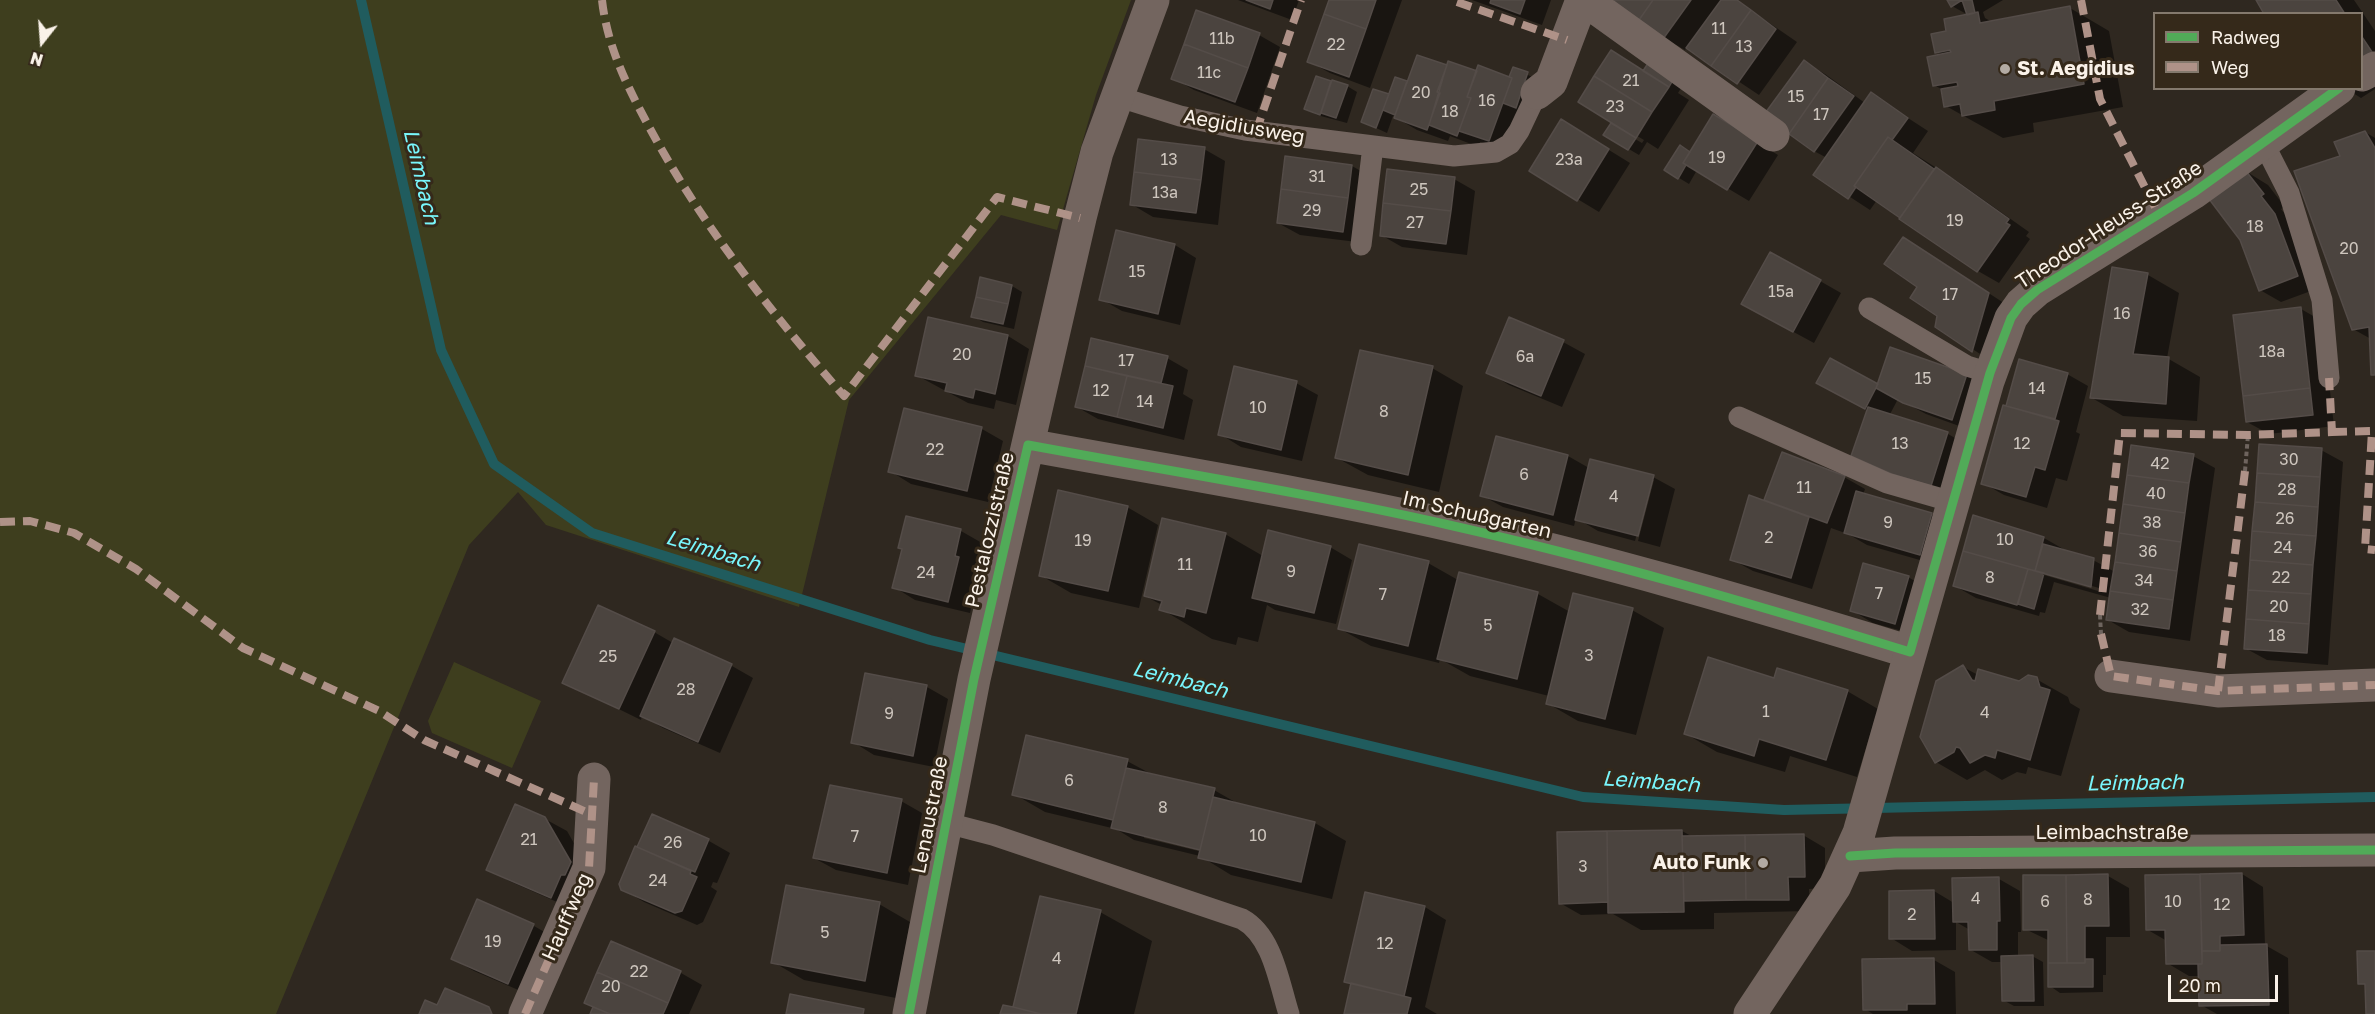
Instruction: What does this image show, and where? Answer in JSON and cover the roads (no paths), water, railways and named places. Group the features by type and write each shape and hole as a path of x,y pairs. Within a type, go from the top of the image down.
{"street":[{"name":"Pestalozzistraße","path":"987,622 1097,152 1153,0"},
{"name":"Aegidiusweg","path":"1537,93 1551,82 1583,0 1773,135"},
{"name":"Theodor-Heuss-Straße","path":"1750,1014 1821,908 1850,855 1862,821 1990,373 2010,318 2027,298 2054,278 2193,193 2336,90"},
{"name":"Im Schußgarten","path":"1028,445 1449,525 1734,597 1910,652"},
{"name":"Lenaustraße","path":"909,1014 987,622"},
{"path":"2111,676 2218,692 2375,685"},
{"name":"Hauffweg","path":"525,1014 589,868 594,779"},
{"name":"Leimbachstraße","path":"1850,855 2375,850"}],"lane":[{"name":"Aegidiusweg","path":"1116,96 1225,127 1454,156 1496,152 1510,144 1537,93"},
{"path":"2263,142 2289,192 2322,300 2329,378"},
{"path":"1361,245 1373,146"},
{"path":"1869,308 1967,366 1990,373"},
{"path":"1739,417 1887,483 1953,502"},
{"name":"Lenaustraße","path":"947,823 993,835 1247,921 1266,944 1289,1014"}],"waterway":[{"name":"Leimbach","path":"361,0 441,350 494,464 592,533 930,640 1583,797 1784,810 2375,797"}],"place":[{"name":"St. Aegidius","path":"2005,69"},
{"name":"Auto Funk","path":"1763,863"}]}
